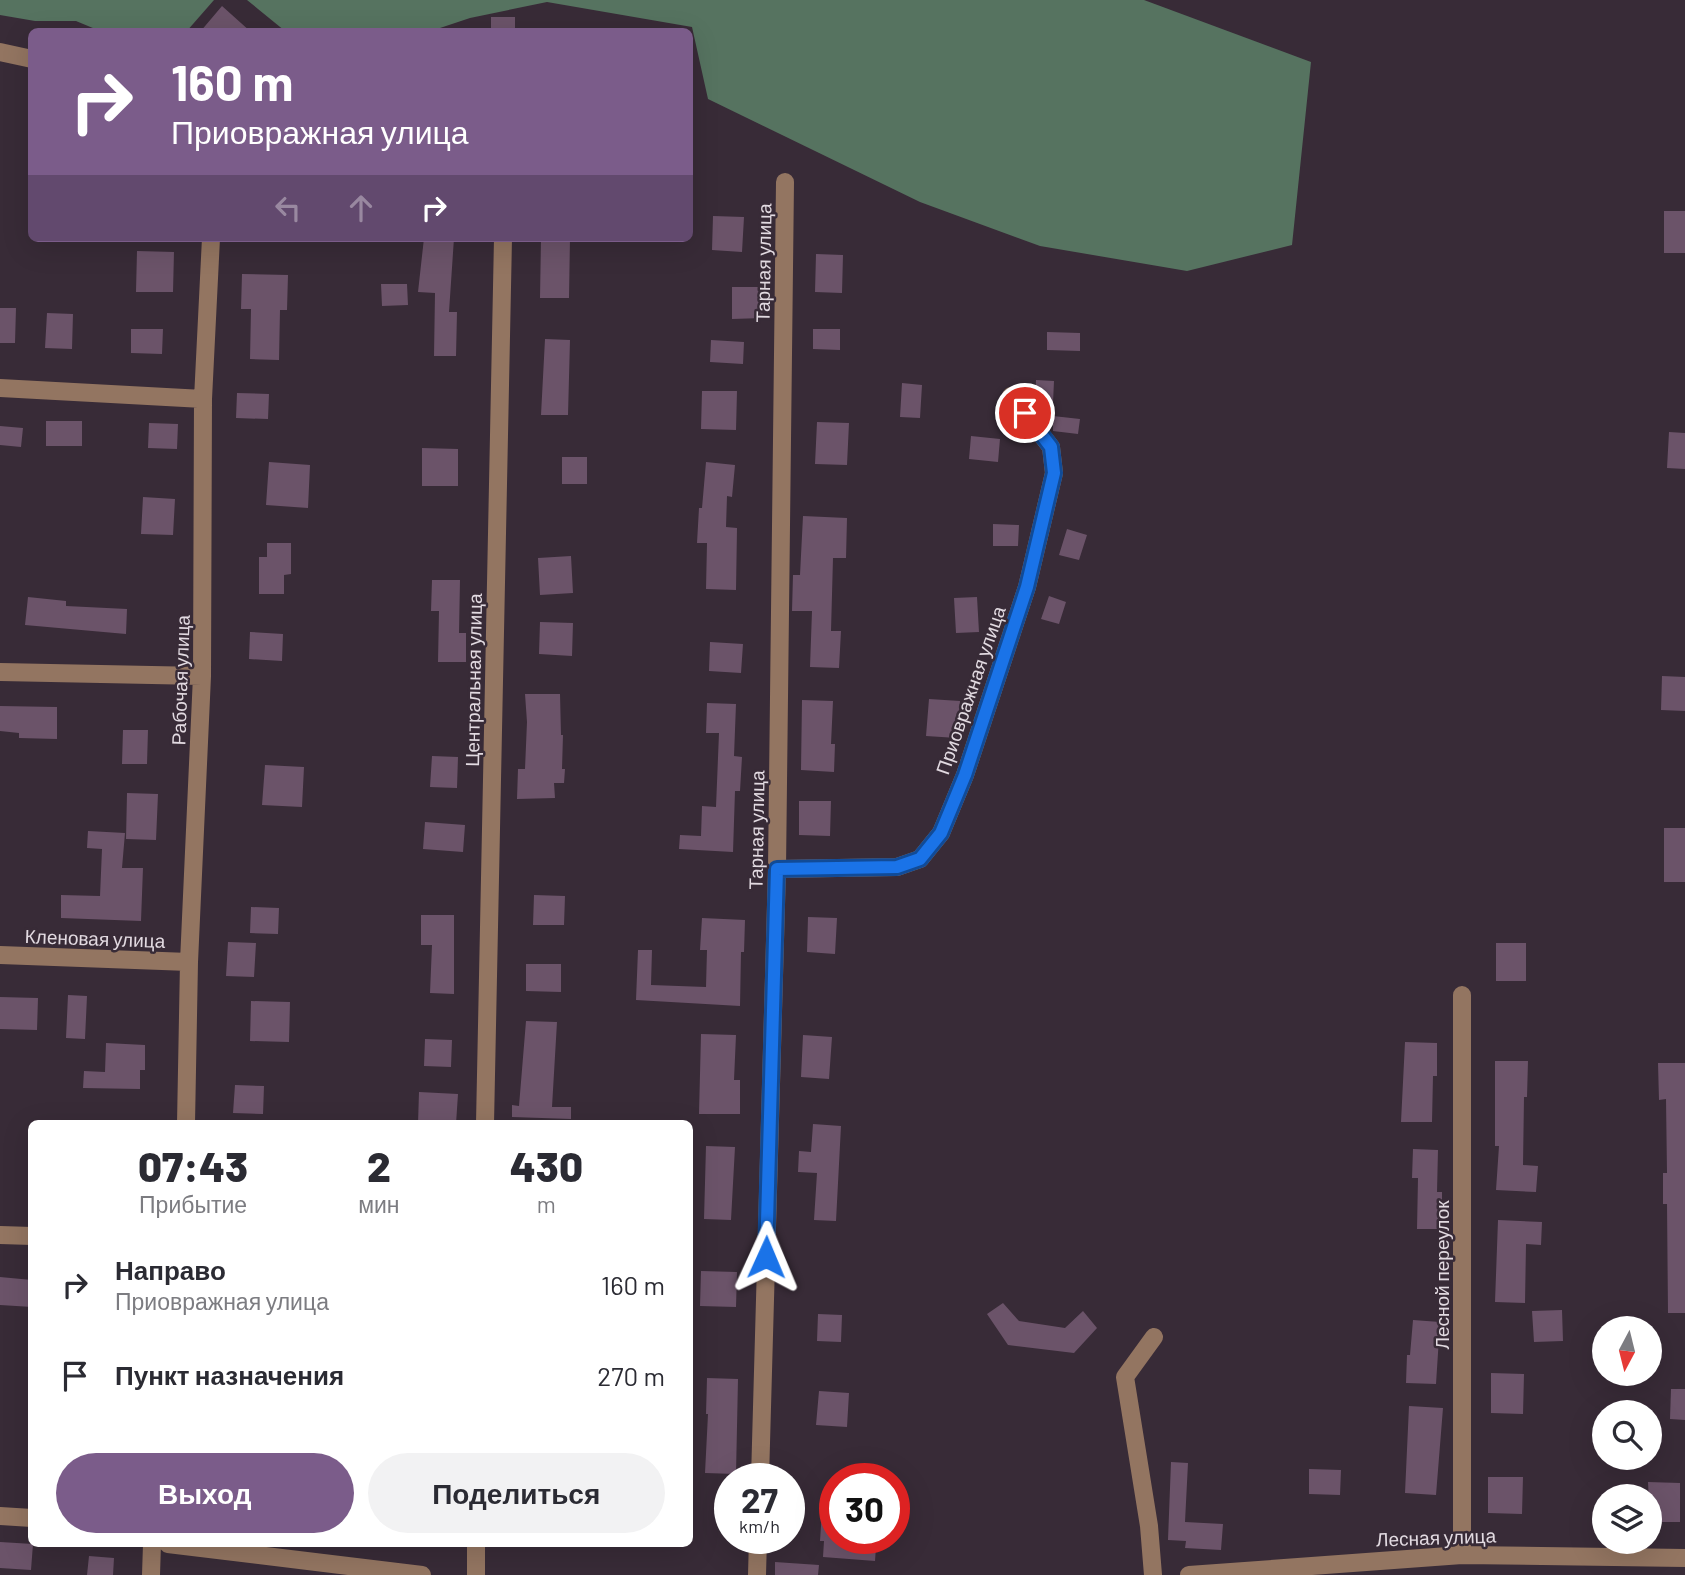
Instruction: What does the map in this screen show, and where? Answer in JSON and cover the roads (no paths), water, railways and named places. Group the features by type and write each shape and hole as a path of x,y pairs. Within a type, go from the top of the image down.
{"street":[{"path":"0,52 28,58"},
{"name":"Тарная улица","path":"760,1463 777,869 785,182"},
{"name":"Рабочая улица","path":"186,1120 188,962 202,676 203,399 211,242"},
{"name":"Центральная улица","path":"485,1120 503,242"},
{"path":"0,388 203,399"},
{"name":"Приовражная улица","path":"777,869 897,867 920,859 941,833 965,775 1027,587 1054,473 1051,447 1011,396"},
{"path":"0,673 202,676"},
{"name":"Кленовая улица","path":"0,955 188,962"},
{"name":"Лесной переулок","path":"1462,995 1462,1555"},
{"path":"0,1235 28,1236"},
{"path":"1153,1575 1149,1527 1125,1377 1154,1337"},
{"path":"0,1516 28,1518"},
{"path":"151,1575 152,1547"},
{"path":"191,1547 422,1575"},
{"path":"476,1547 476,1575"},
{"path":"757,1575 758,1554"},
{"name":"Лесная улица","path":"1189,1575 1462,1555 1685,1558"}]}
